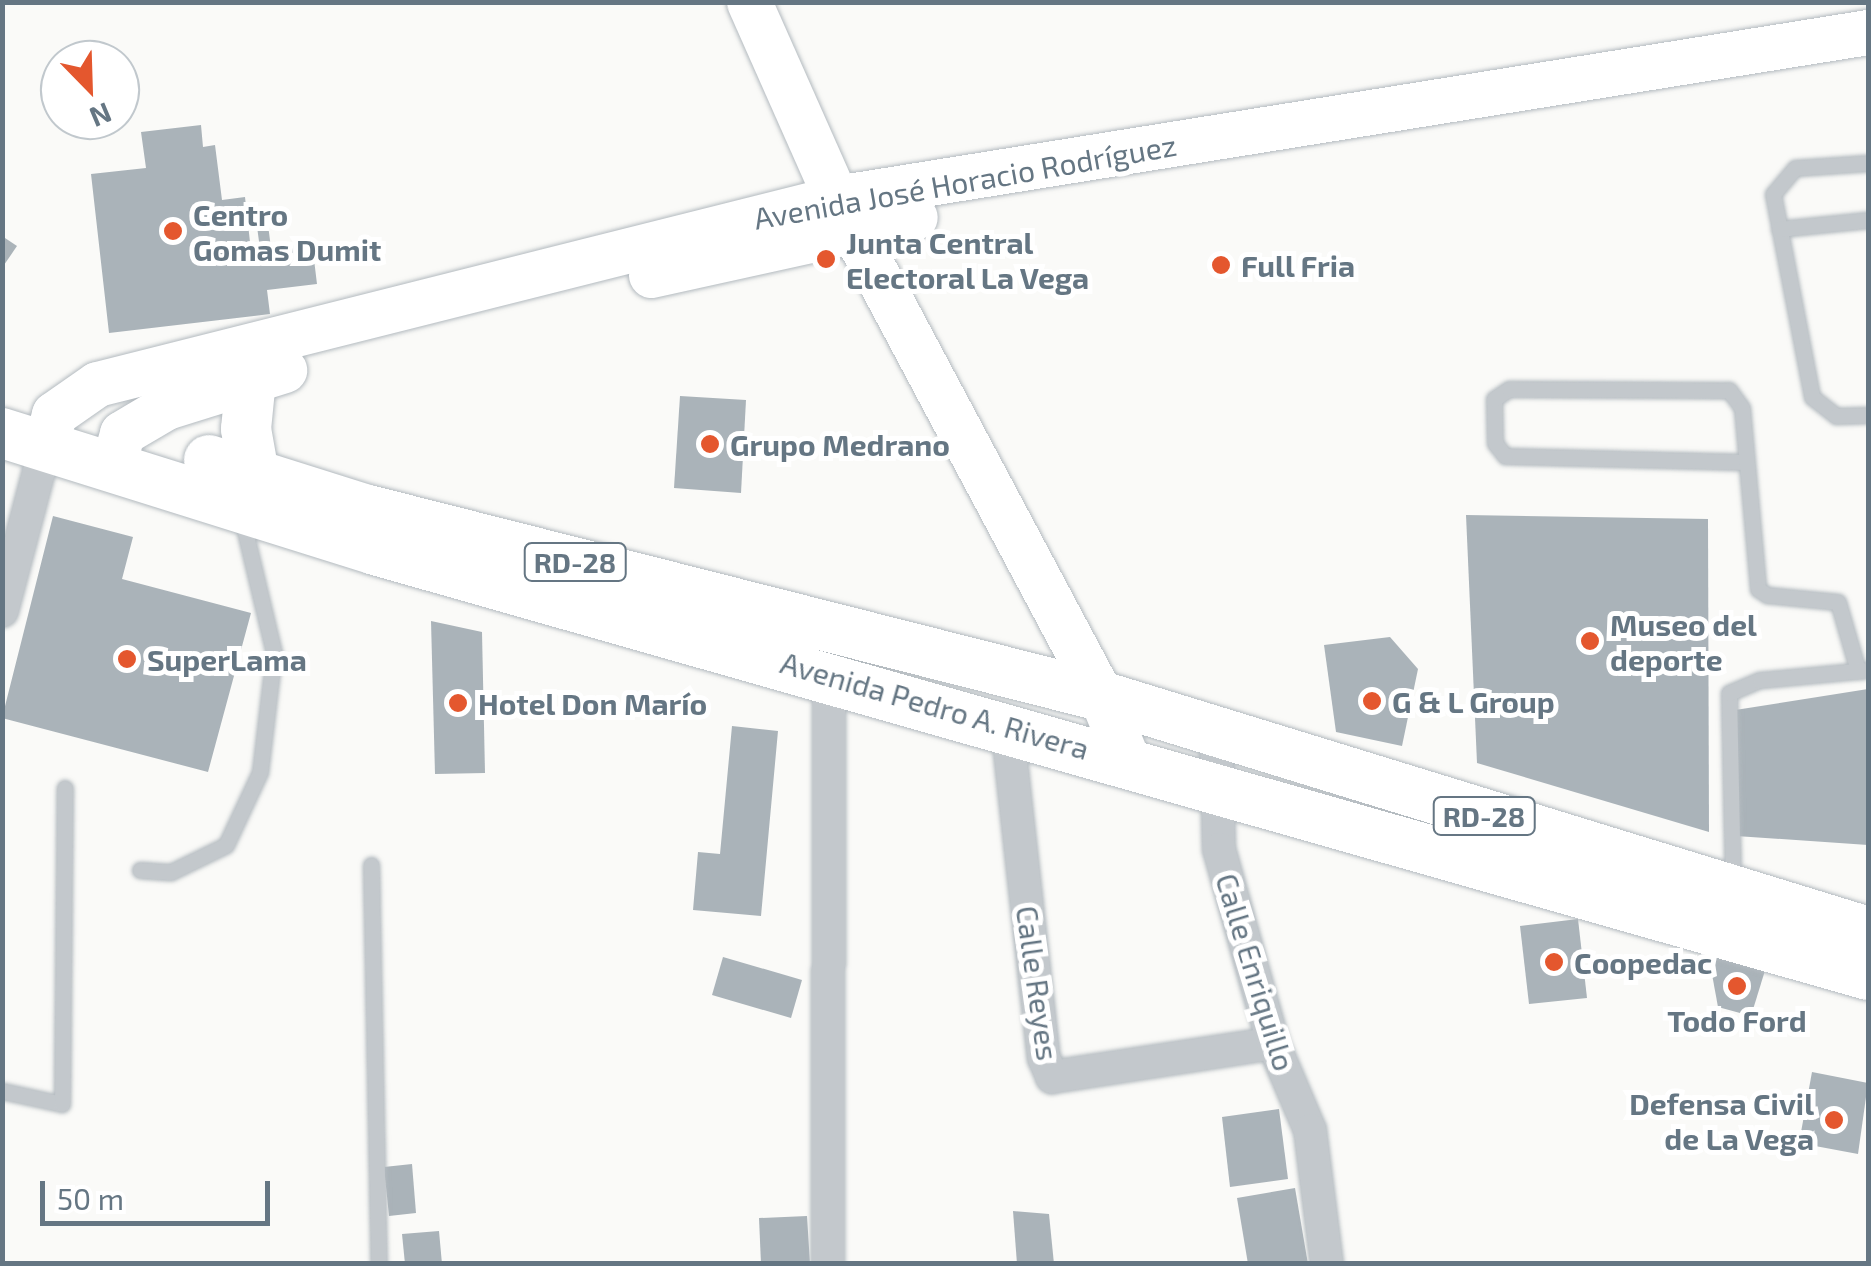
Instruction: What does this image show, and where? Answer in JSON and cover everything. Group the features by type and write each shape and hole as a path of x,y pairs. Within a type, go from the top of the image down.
{"main road":[{"path":"247,490 250,379"},
{"name":"Avenida Pedro A. Rivera","path":"2,400 34,430 117,449 829,676 1128,759 1214,760 1734,891 1868,932"},
{"name":"Avenida Pedro A. Rivera","path":"247,490 368,510 1101,696 1214,760 1868,975"}],"street":[{"path":"749,2 844,212 1101,696 1128,759"},
{"name":"Avenida José Horacio Rodríguez","path":"34,430 77,394 124,375 844,212 1868,32"},
{"name":"Avenida José Horacio Rodríguez","path":"117,449 166,407 250,379 844,212 1868,62"},
{"path":"2,611 34,430"},
{"path":"828,1264 829,676"},
{"name":"Calle Reyes","path":"1007,725 1044,1058 1052,1077 1273,1044"},
{"name":"Calle Enriquillo","path":"1214,760 1219,849 1273,1044 1310,1130 1327,1264"}],"lane":[{"path":"1868,163 1795,168 1780,179 1772,194 1812,398 1836,416 1868,415"},
{"path":"1779,229 1868,220"},
{"path":"1734,891 1729,693 1740,683 1864,671 1838,602 1760,594 1742,408 1729,390 1509,389 1494,399 1496,443 1505,456 1746,462"},
{"path":"140,870 171,872 226,844 260,772 274,653 247,490"},
{"path":"2,1091 62,1104 65,788"},
{"path":"371,865 379,1264"}],"building":[{"name":"Centro Gomas Dumit","path":"201,125 203,147 215,145 222,200 245,197 251,251 260,249 256,219 267,217 271,248 312,243 317,284 267,290 270,314 109,333 91,174 146,168 141,132"},
{"path":"2,236 17,246 2,268"},
{"name":"Grupo Medrano","path":"680,396 746,400 741,493 674,488"},
{"name":"Museo del deporte","path":"1466,515 1708,519 1709,832 1477,763"},
{"name":"SuperLama","path":"53,516 133,537 122,579 251,613 208,772 2,718"},
{"name":"Hotel Don Marío","path":"431,621 482,632 485,773 435,774"},
{"name":"G & L Group","path":"1390,637 1418,669 1402,746 1336,732 1324,645"},
{"path":"1868,689 1868,845 1736,836 1729,711"},
{"path":"732,726 778,731 761,916 693,910 698,852 720,854"},
{"name":"Coopedac","path":"1578,919 1587,998 1529,1004 1520,926"},
{"name":"Todo Ford","path":"1707,947 1767,964 1751,1016 1718,1007"},
{"path":"723,957 802,980 791,1018 712,995"},
{"name":"Defensa Civil de La Vega","path":"1812,1072 1868,1083 1858,1154 1799,1143"},
{"path":"1279,1109 1288,1179 1230,1187 1222,1117"},
{"path":"412,1164 416,1213 389,1216 384,1167"},
{"path":"1295,1188 1308,1264 1248,1264 1237,1198"},
{"path":"1013,1211 1049,1214 1054,1264 1017,1264"},
{"path":"807,1216 810,1264 761,1264 759,1218"},
{"path":"439,1231 442,1264 405,1264 402,1234"}],"place":[{"name":"Centro Gomas Dumit","path":"173,231"},
{"name":"Junta Central Electoral La Vega","path":"826,259"},
{"name":"Full Fria","path":"1221,265"},
{"name":"Grupo Medrano","path":"710,444"},
{"name":"Museo del deporte","path":"1590,641"},
{"name":"SuperLama","path":"127,659"},
{"name":"G & L Group","path":"1372,701"},
{"name":"Hotel Don Marío","path":"458,703"},
{"name":"Coopedac","path":"1554,962"},
{"name":"Todo Ford","path":"1737,986"},
{"name":"Defensa Civil de La Vega","path":"1834,1120"}]}
